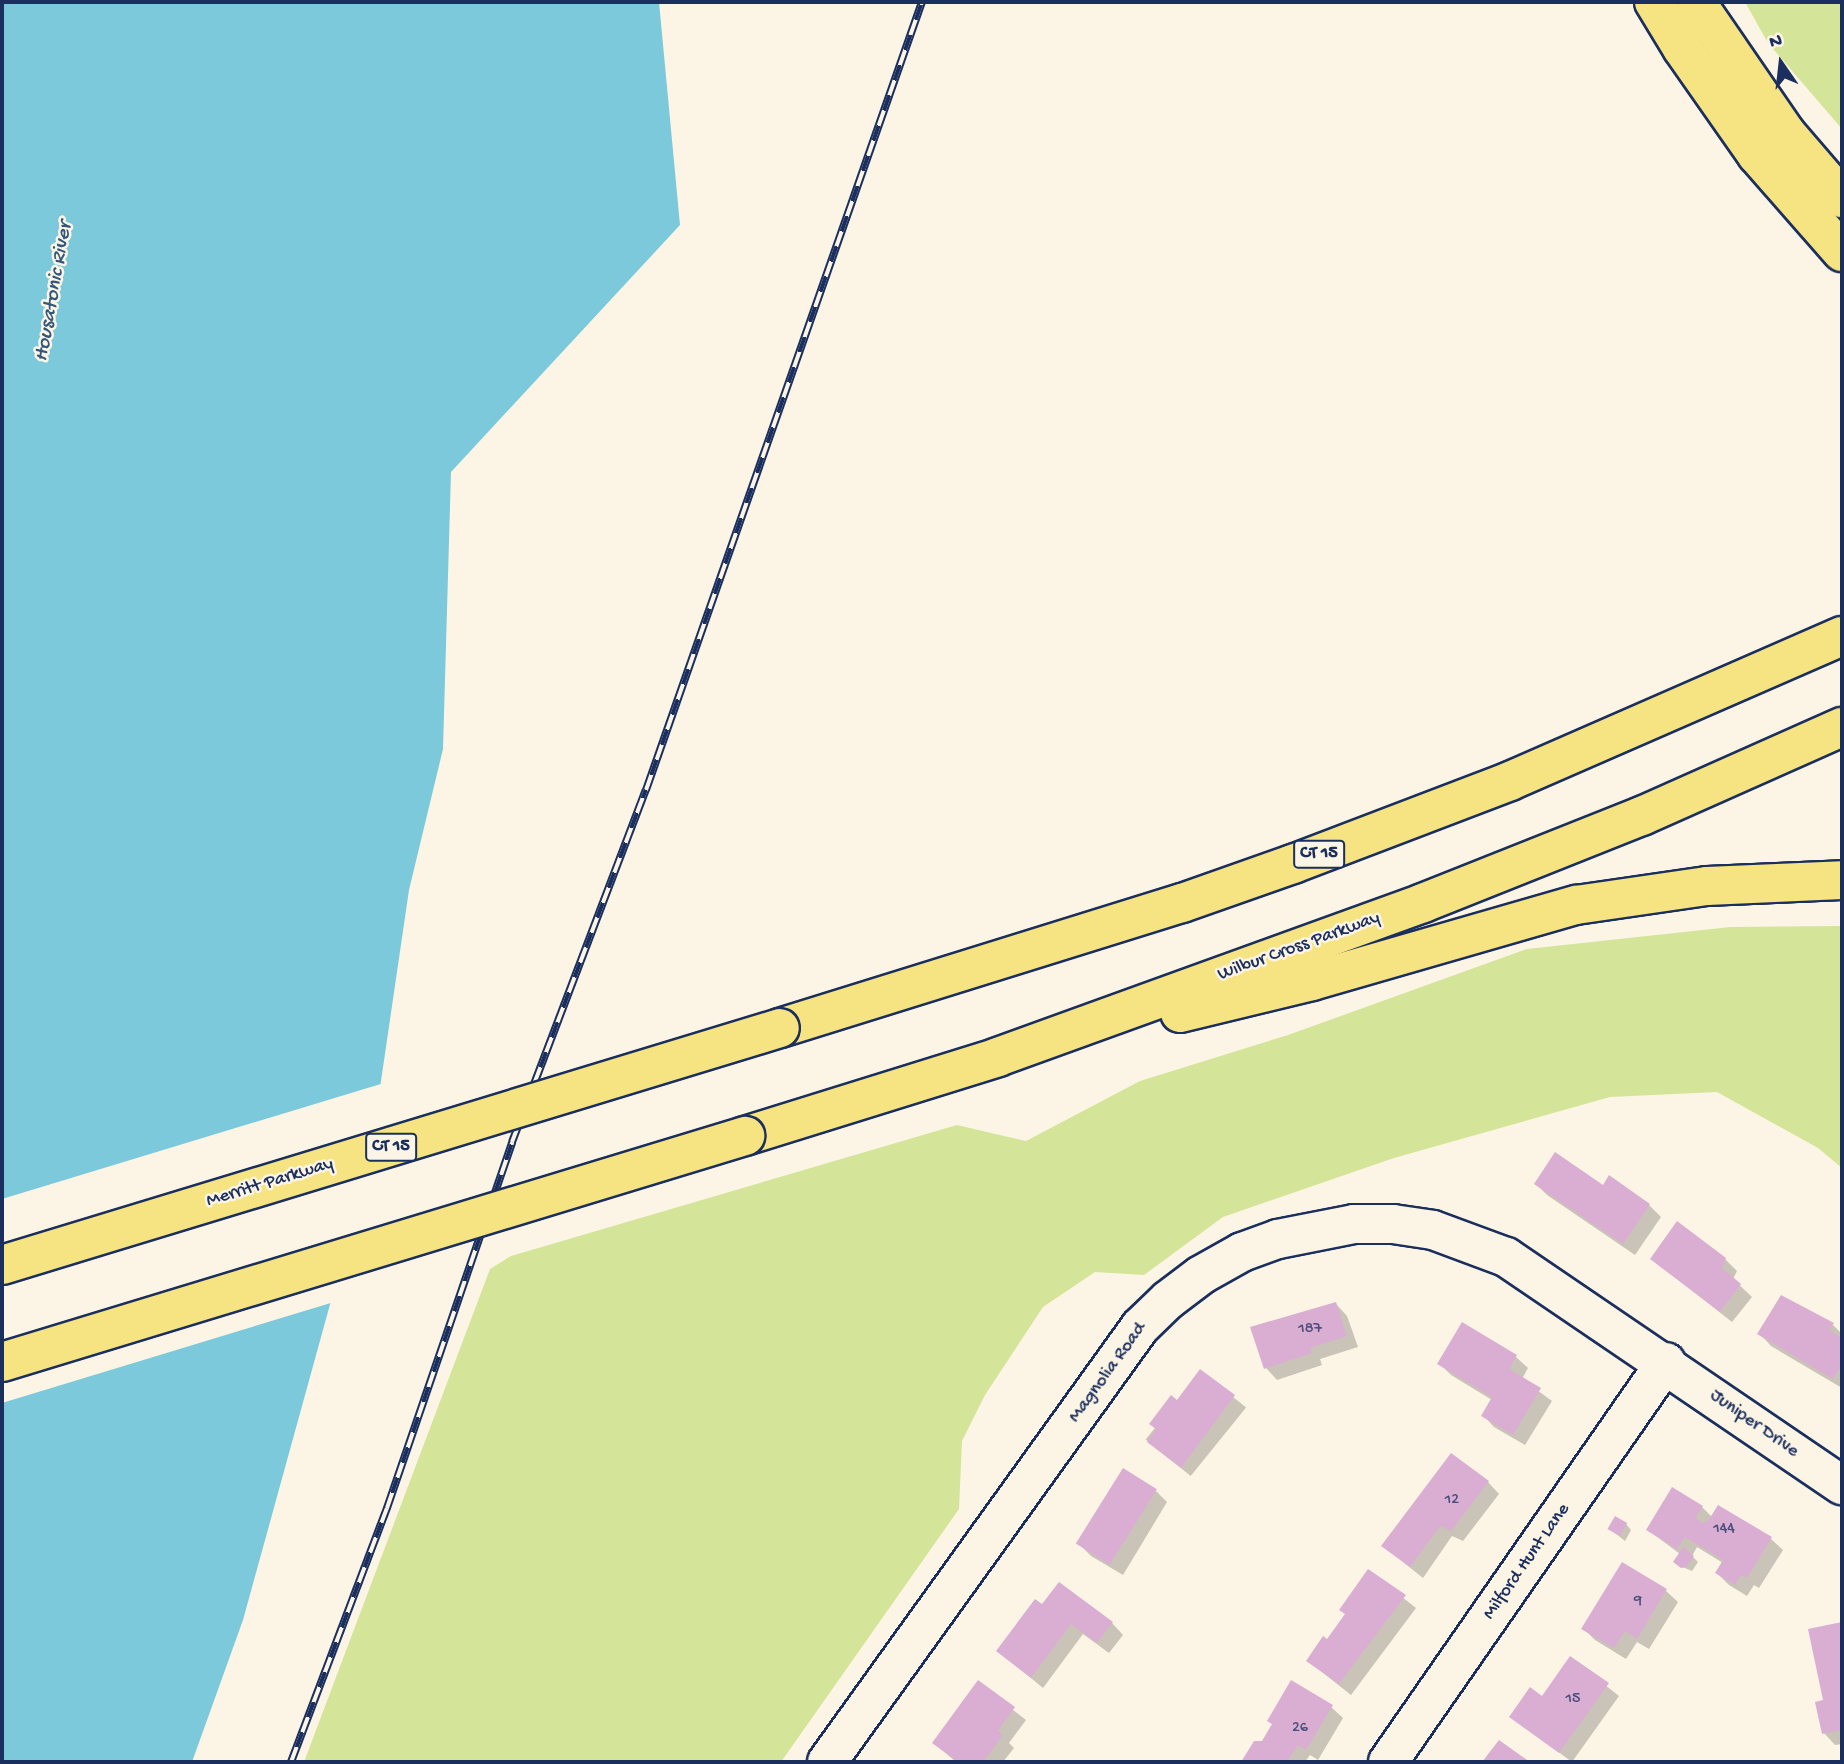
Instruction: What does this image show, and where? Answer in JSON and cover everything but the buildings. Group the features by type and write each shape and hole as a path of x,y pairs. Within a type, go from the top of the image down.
{"highway":[{"path":"1654,2 1682,48 1749,145 1842,251"},
{"path":"1696,2 1786,133 1842,198"},
{"name":"Merritt Parkway","path":"2,1265 780,1028 1169,906 1293,864 1535,771 1842,636"},
{"name":"Wilbur Cross Parkway","path":"2,1362 998,1057 1535,860 1842,727"},
{"path":"998,1057 1312,981 1577,905 1707,886 1842,880"}],"street":[{"name":"Magnolia Road","path":"827,1762 1140,1327 1168,1300 1201,1275 1242,1252 1303,1233 1354,1224 1394,1224 1433,1230 1506,1257 1666,1362"},
{"name":"Juniper Drive","path":"1666,1362 1842,1485"},
{"name":"Milford Hunt Lane","path":"1388,1762 1666,1362"}],"green space":[{"path":"1745,2 1842,2 1842,129 1768,43"},
{"path":"1842,926 1842,1168 1818,1148 1717,1092 1610,1097 1394,1158 1223,1217 1144,1275 1095,1272 1043,1307 985,1395 962,1441 959,1509 781,1762 304,1762 490,1269 511,1256 957,1125 1026,1141 1140,1081 1288,1035 1527,949 1730,927"}],"water":[{"name":"Housatonic River","path":"2,2 659,2 680,225 451,472 443,749 409,890 369,1163 243,1620 192,1762 2,1762"}],"pier":[{"path":"384,1083 372,1164 334,1302 2,1403 2,1199"}],"railway":[{"path":"291,1762 387,1508 512,1142 646,790 922,2"}]}
